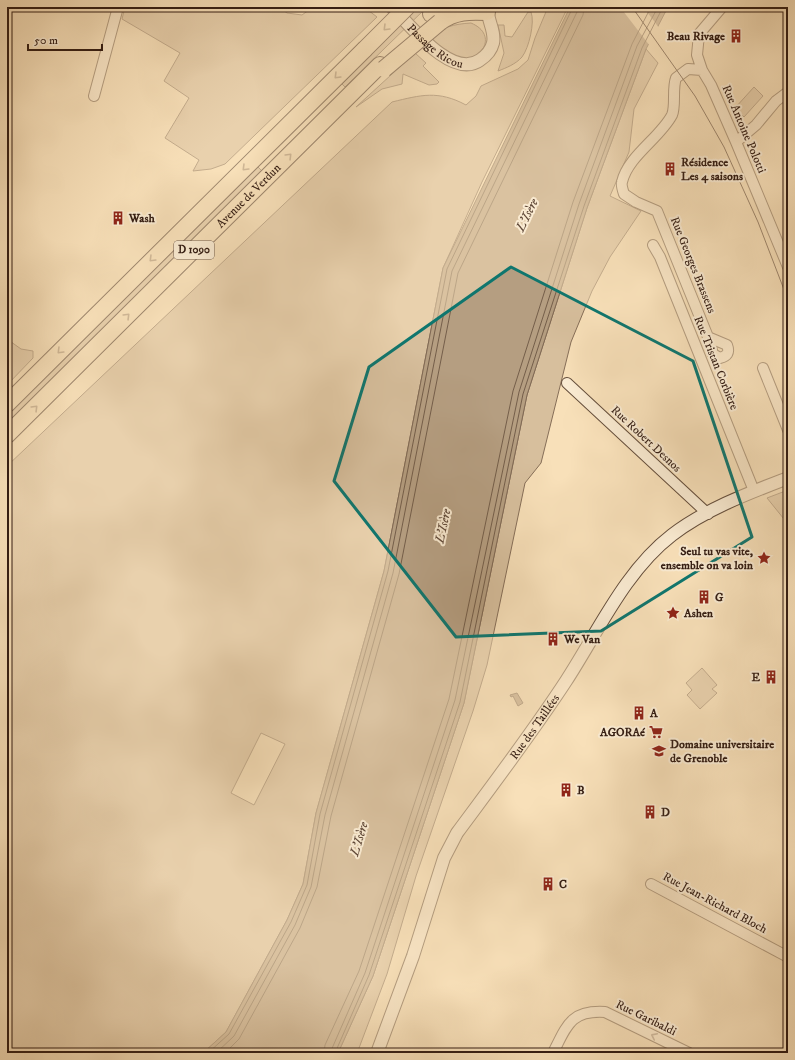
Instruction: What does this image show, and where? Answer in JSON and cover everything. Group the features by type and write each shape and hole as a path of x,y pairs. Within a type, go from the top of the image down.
{"main road":[{"name":"Avenue de Verdun","path":"7,404 407,7"},
{"name":"Avenue de Verdun","path":"7,435 307,138 437,14 447,17 462,12 488,10"}],"street":[{"path":"94,96 118,7"},
{"name":"Passage Ricou","path":"392,7 443,57 463,65 476,63 491,50 493,36 488,10"},
{"name":"Rue Antoine Polotti","path":"722,7 699,34 697,55 702,70 711,85 736,142 788,267"},
{"name":"Rue Georges Brassens","path":"702,70 688,69 676,78 673,94 673,113 662,129 632,163 622,183 624,194 636,202 657,212 708,337"},
{"path":"736,142 756,124 776,101 788,92"},
{"name":"Rue Tristan Corbière","path":"653,245 660,257 754,491"},
{"path":"763,368 788,430"},
{"name":"Rue Robert Desnos","path":"567,383 708,514"},
{"name":"Rue des Taillées","path":"377,1053 413,956 444,858 457,833 560,689 621,590 644,561 672,535 708,514 754,491 788,478"},
{"name":"Rue Jean-Richard Bloch","path":"651,884 788,957"},
{"name":"Rue Garibaldi","path":"553,1053 565,1029 578,1015 590,1011 605,1012 679,1050 689,1053"}],"highlighted area":[{"path":"511,267 693,361 752,537 601,631 456,637 334,481 369,367"}],"shaded area":[{"path":"125,7 279,7 287,13 302,15 313,7 364,7 377,17 225,164 211,169 193,171 199,160 165,138 189,98 164,81 180,53 122,19"},
{"path":"419,7 427,7 345,87 342,84"},
{"path":"548,7 568,7 482,182 443,268 384,571 316,813 303,884 287,920 226,1032 203,1053 7,1053 7,466 392,102 429,95 447,97 466,105 476,96 481,86 518,69 528,60 535,38","holes":["261,733 285,744 254,805 231,793"]},
{"path":"528,12 531,12 532,16 532,28 525,53 517,62 498,71 504,53 498,25 504,25 505,36 512,37"},
{"path":"471,23 480,28 484,35 485,41 484,48 473,57 465,59 454,57 429,38 448,27"},
{"path":"646,49 658,63 634,109 629,152 610,196 641,211 610,257 592,291 571,342 541,463 525,483 487,665 473,711 416,876 387,974 356,1053 338,1053 373,976 464,703 527,395 587,208"},
{"path":"415,53 426,63 423,66 439,82 437,84 429,85 403,74 402,84 382,89 356,107"},
{"path":"754,87 763,96 744,117 735,108"},
{"path":"258,167 262,171 7,425 7,414"},
{"path":"7,339 21,349 33,351 33,358 7,385"},
{"path":"788,490 788,524 767,498"},
{"path":"702,668 717,685 712,689 717,693 700,709 687,695 692,690 686,683"}],"water":[{"name":"L'Isère","path":"570,7 668,7 646,49 587,208 527,395 464,703 373,976 338,1053 203,1053 226,1032 287,920 303,884 316,813 384,571 443,268"},
{"path":"517,693 523,703 518,706 513,696 511,697 510,695"}],"pier":[{"path":"620,7 643,7 654,21 659,28 650,46"}],"tram line":[{"path":"632,7 695,96 724,147 758,222 788,300"}],"place":[{"name":"Beau Rivage","path":"736,36"},
{"name":"Résidence Les 4 saisons","path":"670,169"},
{"name":"Wash","path":"118,218"},
{"name":"Seul tu vas vite, ensemble on va loin","path":"764,558"},
{"name":"G","path":"704,597"},
{"name":"Ashen","path":"673,613"},
{"name":"We Van","path":"553,639"},
{"name":"E","path":"771,677"},
{"name":"A","path":"639,713"},
{"name":"AGORAé","path":"656,732"},
{"name":"Domaine universitaire de Grenoble","path":"659,751"},
{"name":"B","path":"566,790"},
{"name":"D","path":"650,812"},
{"name":"C","path":"548,884"}]}
